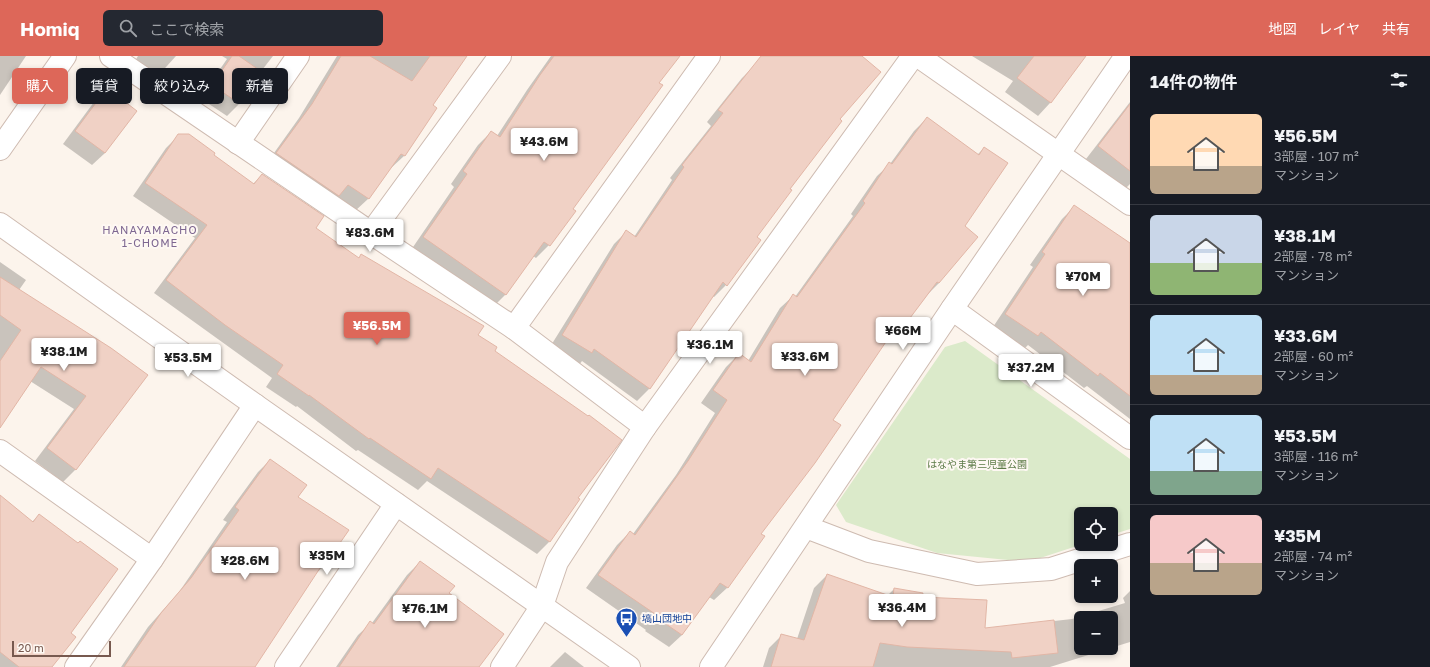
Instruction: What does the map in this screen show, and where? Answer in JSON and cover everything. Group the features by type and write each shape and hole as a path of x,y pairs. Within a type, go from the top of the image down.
{"street":[{"path":"0,149 65,56"},
{"path":"111,56 371,233 514,328 645,427"},
{"path":"238,143 298,56"},
{"path":"371,233 500,56"},
{"path":"514,328 709,56"},
{"path":"502,667 542,606 557,562 645,427 913,56"},
{"path":"918,56 1130,204"},
{"path":"711,667 952,309 1126,56"},
{"path":"0,224 629,667"},
{"path":"952,309 1130,438"},
{"path":"76,667 152,559 255,405"},
{"path":"0,451 152,559"},
{"path":"286,667 396,504"},
{"path":"806,527 869,551 977,574 1051,569 1130,544"}],"green space":[{"name":"はなやま第三児童公園","path":"965,341 1130,459 1130,529 1118,533 1118,507 1074,507 1074,547 1028,562 937,553 846,522 836,505 945,347"}],"building":[{"path":"232,56 239,56 256,68 232,68 232,99 224,93 224,68"},
{"path":"341,56 370,56 412,81 430,56 467,56 433,105 437,108 405,156 401,154 369,199 348,185 339,196 276,153 312,104"},
{"path":"554,56 680,56 659,83 663,85 573,209 576,211 550,246 544,242 506,295 423,237 467,174 463,171 491,131 500,137"},
{"path":"761,56 862,56 881,72 840,119 842,121 790,189 792,190 757,237 761,240 727,286 723,282 650,389 594,349 592,353 562,335 626,230 636,237 684,167 682,165 723,113 718,110"},
{"path":"1034,56 1086,56 1051,103 1017,78"},
{"path":"95,104 128,104 137,111 105,153 75,131"},
{"path":"1130,104 1130,171 1098,146"},
{"path":"927,117 979,155 984,147 1008,163 965,226 978,237 939,283 937,282 901,330 896,327 833,420 841,425 815,463 761,534 765,536 728,588 720,583 682,635 657,618 658,616 598,575 630,531 635,535 688,461 727,400 713,390 739,353 751,362 793,294 797,297 865,203 863,201 889,162 892,164"},
{"path":"178,134 189,134 215,153 214,155 254,184 262,174 324,216 316,228 359,258 361,254 484,326 478,335 497,347 495,351 588,416 589,415 622,440 578,498 580,499 550,542 438,468 431,479 370,438 369,439 309,395 277,374 283,365 225,325 166,280 207,225 145,183"},
{"path":"1074,205 1130,243 1130,396 1100,373 1098,376 1041,332 1038,336 1005,314 1045,254 1042,252"},
{"path":"0,277 111,348 148,375 76,470 47,448 86,396 41,367 0,428 0,361 21,330 0,315"},
{"path":"270,459 307,485 298,497 349,530 324,566 322,565 255,667 124,667 161,613 191,578 239,510 235,507"},
{"path":"0,495 33,522 39,514 78,543 80,541 118,569 71,633 76,637 52,667 19,667 0,652"},
{"path":"420,561 455,586 449,593 504,634 479,667 339,667 370,621 374,624"},
{"path":"827,574 893,597 894,588 923,593 922,597 987,600 985,628 1054,620 1058,653 1012,658 1011,652 907,647 880,643 873,667 771,667 781,634 804,640"}],"place":[{"name":"塙山団地中","path":"627,638"}],"district":[{"name":"HANAYAMACHO 1-CHOME","path":"150,235"}]}
